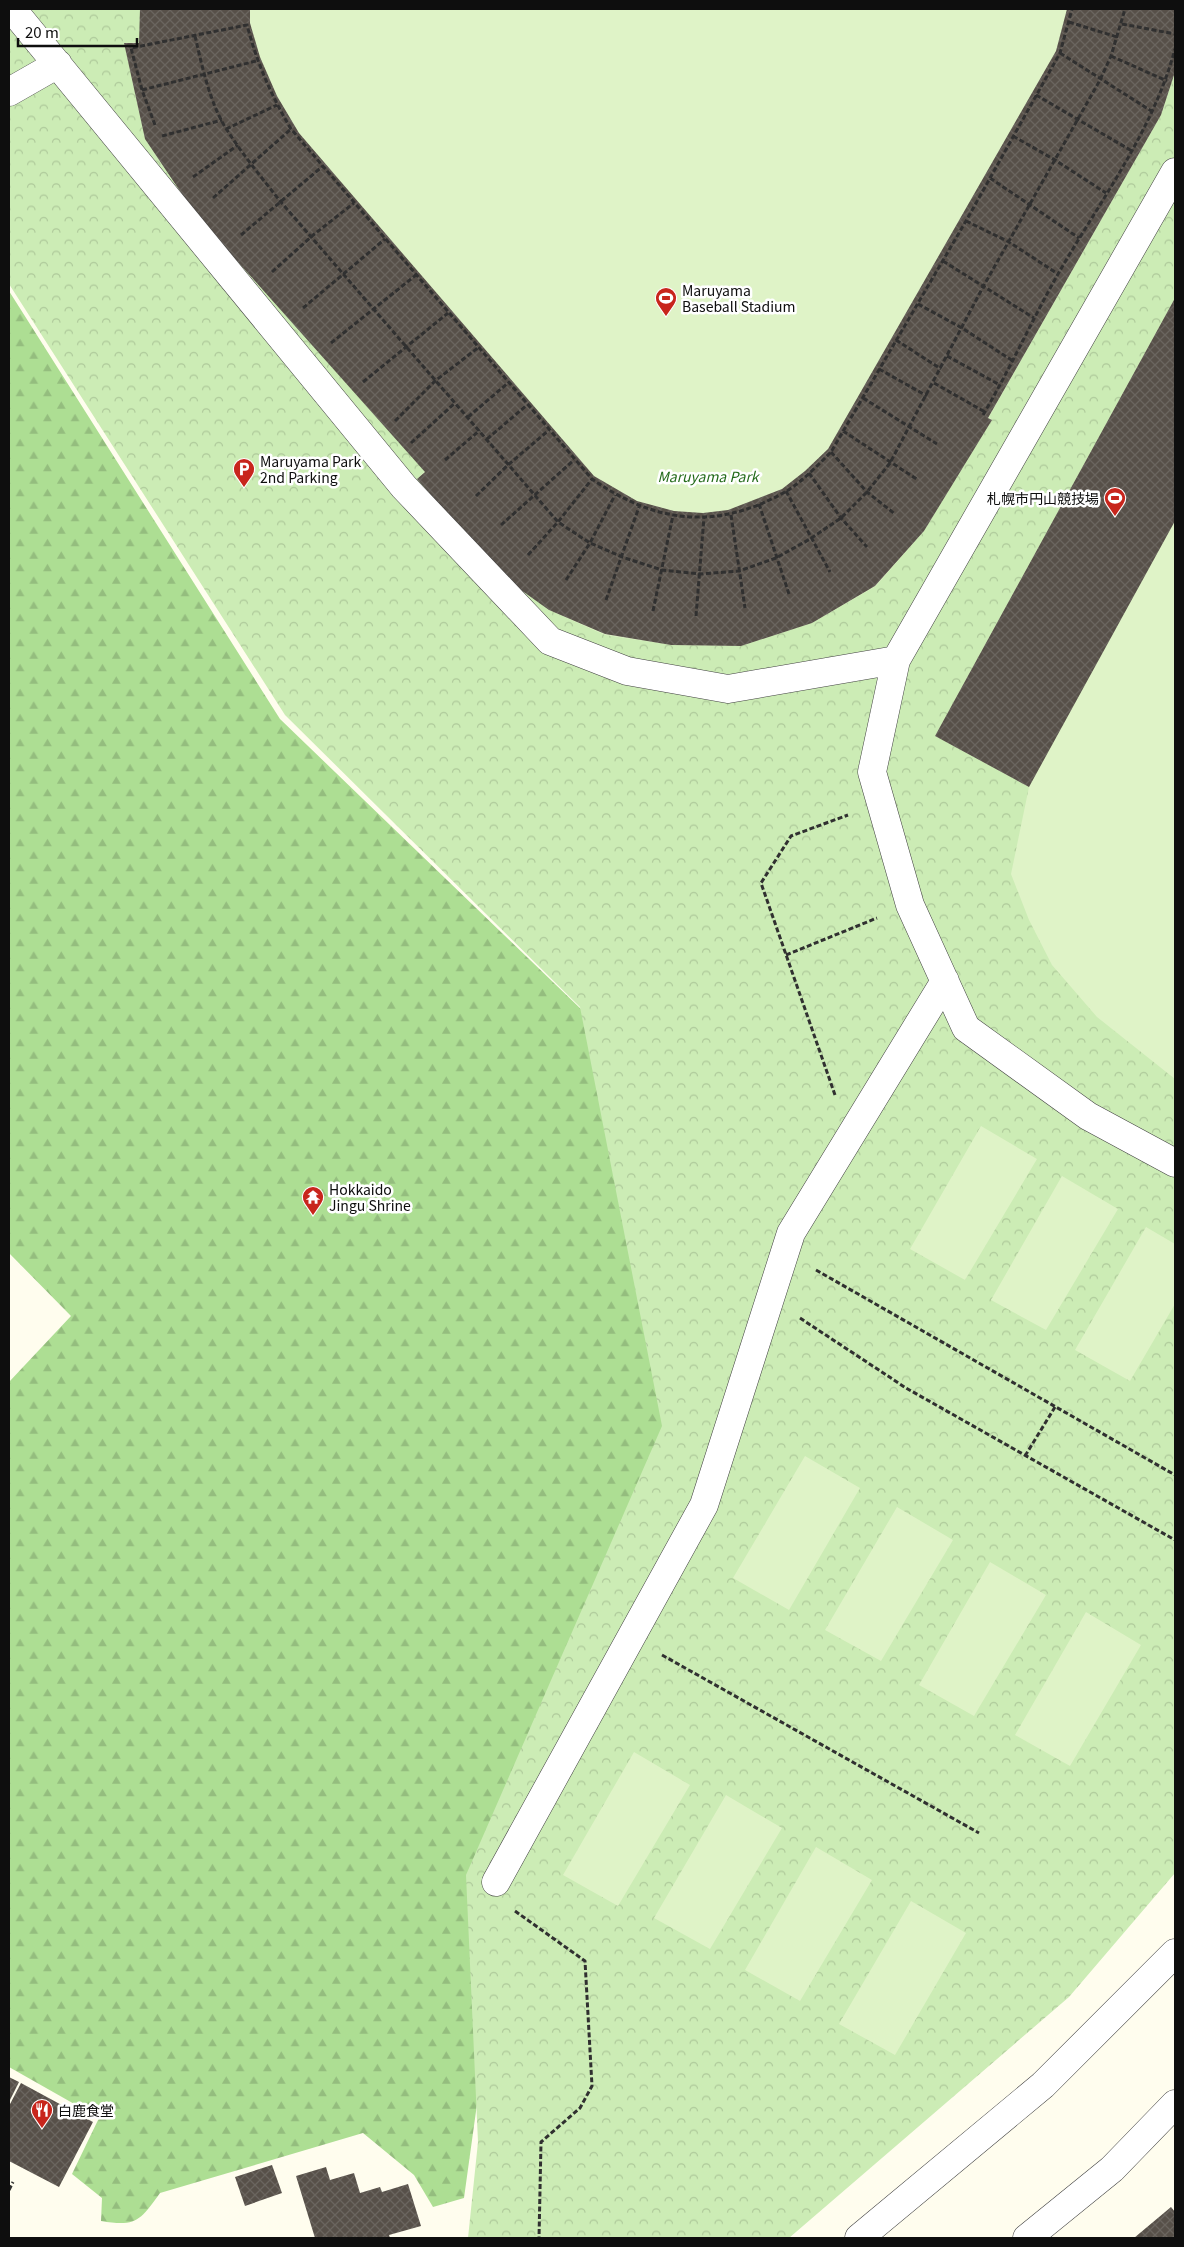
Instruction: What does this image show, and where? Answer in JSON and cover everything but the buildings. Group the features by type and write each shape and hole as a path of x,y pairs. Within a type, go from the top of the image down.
{"street":[{"path":"12,9 404,487 550,641 627,671 728,689 896,660"},
{"path":"9,92 58,64"},
{"path":"1175,172 896,660 872,772 910,905 966,1028 1088,1116 1175,1163"},
{"path":"496,1882 704,1505 791,1233 945,981"},
{"path":"859,2238 1043,2085 1175,1953"},
{"path":"1027,2238 1112,2169 1175,2104"}],"path":[{"path":"131,48 247,25 256,61 291,129 574,460 592,479 615,495 639,507 673,515 704,517 731,515 786,492 809,474 831,452 966,221 1060,53 1072,9"},
{"path":"195,36 204,74 222,120 226,129 252,165 280,201 558,522 590,543 622,558 662,570 700,574 739,571 776,558 810,539 840,518 867,492 890,463 934,383 983,287 1100,80 1111,56 1125,9"},
{"path":"1069,22 1117,37"},
{"path":"1122,24 1175,34"},
{"path":"934,383 984,414 1058,274 1132,151 1153,112 1167,80 1175,49"},
{"path":"1060,53 1153,112"},
{"path":"1111,56 1167,80"},
{"path":"142,90 256,61"},
{"path":"1036,94 1132,151"},
{"path":"226,129 277,105"},
{"path":"159,137 222,120"},
{"path":"210,201 291,129"},
{"path":"1013,136 1106,193"},
{"path":"185,182 238,145"},
{"path":"238,237 323,166"},
{"path":"990,178 1079,238"},
{"path":"270,274 312,236 354,203"},
{"path":"966,221 1009,242 1058,274"},
{"path":"302,310 385,239"},
{"path":"943,261 1034,318"},
{"path":"331,344 416,275"},
{"path":"918,304 962,328 1013,361"},
{"path":"357,388 448,313"},
{"path":"896,340 941,369"},
{"path":"390,426 435,381 479,347"},
{"path":"948,356 1000,385"},
{"path":"879,369 927,396"},
{"path":"468,417 508,383"},
{"path":"863,398 937,444"},
{"path":"408,446 455,403"},
{"path":"487,439 527,405"},
{"path":"445,460 480,430"},
{"path":"476,496 508,465 549,430"},
{"path":"843,431 918,480"},
{"path":"831,452 867,492 895,514"},
{"path":"501,525 574,460"},
{"path":"809,474 840,518 866,547"},
{"path":"528,555 558,522 592,479"},
{"path":"786,492 810,539 830,572"},
{"path":"566,580 590,543 615,495"},
{"path":"759,504 789,594"},
{"path":"606,600 639,507"},
{"path":"653,611 673,515"},
{"path":"731,515 745,608"},
{"path":"696,616 704,517"},
{"path":"850,1137 761,882 791,836 881,802"},
{"path":"786,955 910,905"},
{"path":"785,1253 1175,1475"},
{"path":"770,1298 906,1388 1175,1540"},
{"path":"1025,1456 1055,1407"},
{"path":"631,1638 980,1833"},
{"path":"496,1882 509,1907 585,1961 592,2086 580,2108 541,2142 539,2238"},
{"path":"9,2190 13,2182"}],"green space":[{"name":"Maruyama Park","path":"9,9 1175,9 1175,1873 1069,1997 789,2238 468,2238 478,2142 466,1875 662,1426 580,1007 285,715 9,284"},
{"name":"Maruyama Baseball Stadium","path":"141,9 1175,9 1175,72 1161,115 989,417 992,420 924,531 876,586 812,623 741,646 671,645 605,635 549,610 417,479 425,471 196,215 145,139 124,43 140,42"},
{"name":"Hokkaido Jingu Shrine","path":"9,291 280,719 720,1143 725,1397 508,1880 464,2198 433,2207 414,2175 363,2133 160,2193 142,2216 136,2220 122,2223 101,2221 102,2198 72,2174 99,2118 9,2067 9,1382 71,1316 9,1253"},
{"name":"札幌市円山競技場","path":"1175,298 1175,1079 1097,1017 1052,965 1029,920 1011,874 1029,787 935,736"},
{"path":"981,1126 1037,1159 965,1280 910,1249"},
{"path":"1062,1176 1118,1209 1046,1330 991,1300"},
{"path":"1146,1227 1175,1244 1175,1304 1130,1381 1075,1350"},
{"path":"805,1456 860,1488 789,1610 733,1578"},
{"path":"897,1507 953,1540 881,1661 825,1630"},
{"path":"990,1562 1046,1595 974,1716 919,1685"},
{"path":"1086,1612 1141,1645 1070,1766 1015,1735"},
{"path":"634,1752 690,1785 618,1906 563,1875"},
{"path":"726,1795 782,1828 710,1949 654,1918"},
{"path":"816,1847 872,1880 800,2001 745,1970"},
{"path":"911,1901 966,1933 895,2055 839,2024"}],"place":[{"name":"Maruyama Baseball Stadium","path":"666,317"},
{"name":"Maruyama Park 2nd Parking","path":"244,488"},
{"name":"札幌市円山競技場","path":"1115,517"},
{"name":"Hokkaido Jingu Shrine","path":"313,1216"},
{"name":"白鹿食堂","path":"42,2129"}]}
